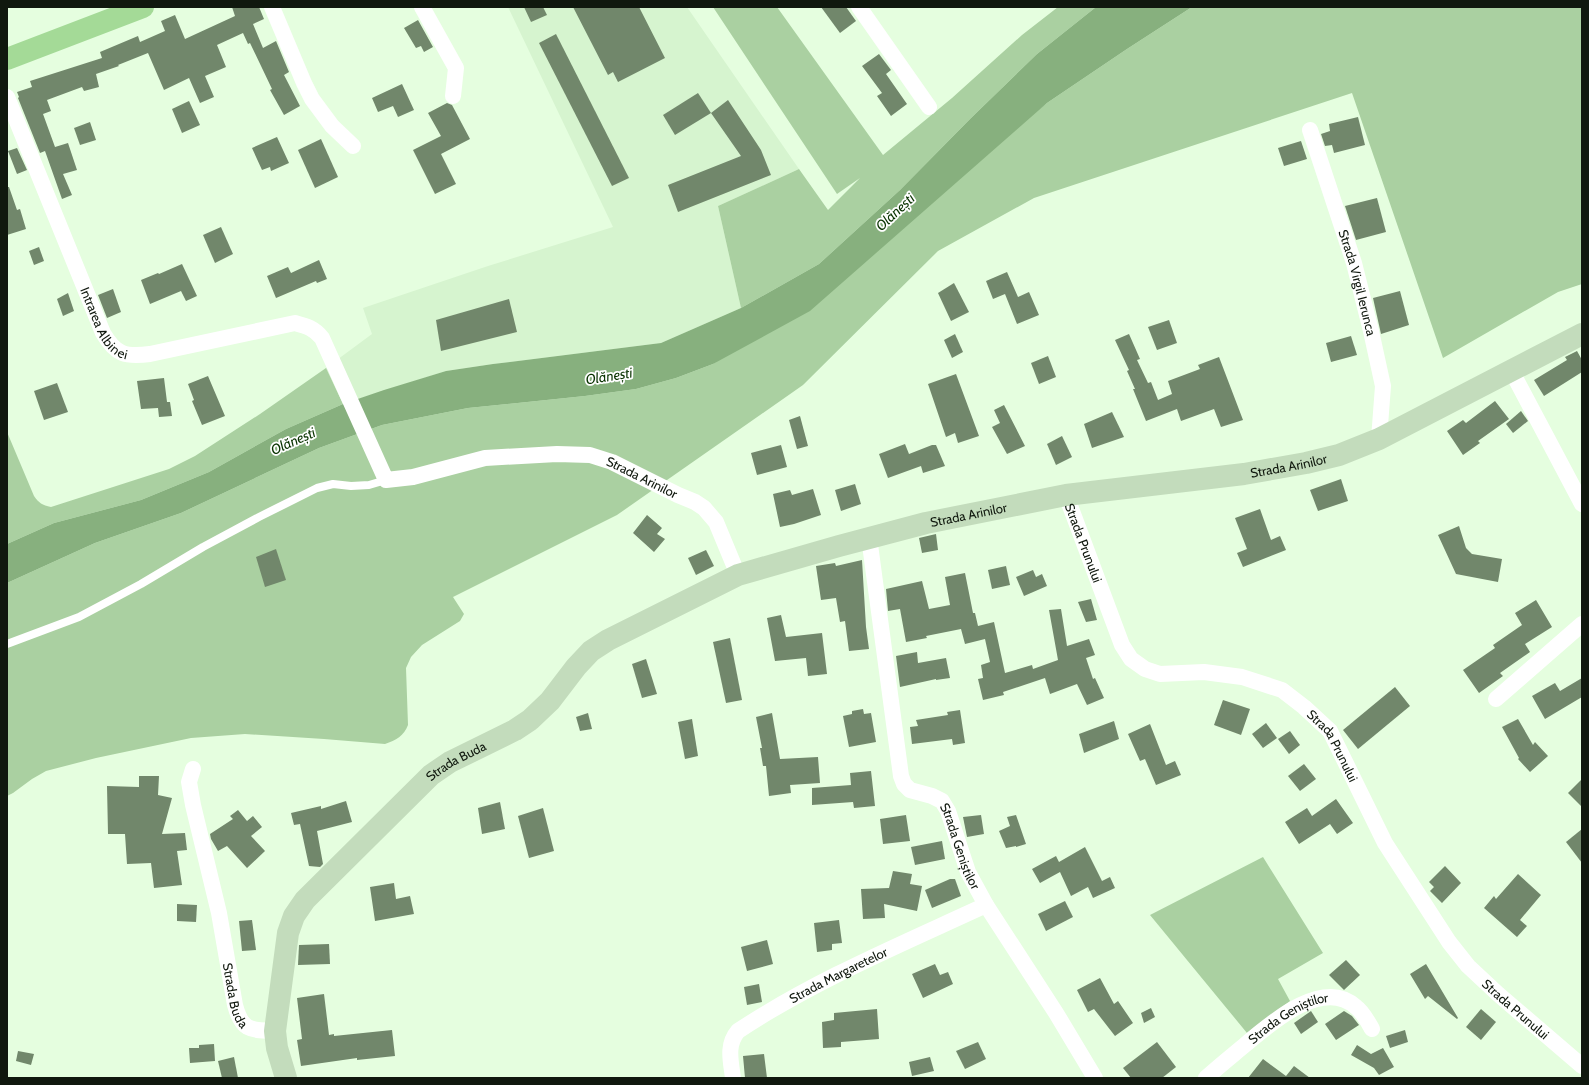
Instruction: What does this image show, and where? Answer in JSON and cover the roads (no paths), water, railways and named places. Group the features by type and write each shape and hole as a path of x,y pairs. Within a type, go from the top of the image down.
{"main road":[{"path":"7,59 143,7"}],"street":[{"path":"272,7 312,99 332,126 353,146"},
{"path":"422,7 456,68 453,96"},
{"path":"859,7 929,107"},
{"name":"Intrarea Albinei","path":"7,97 103,334 111,346 121,354 134,356 295,323 309,327 317,332 322,338 386,480"},
{"name":"Strada Virgil Ierunca","path":"1310,130 1354,263 1371,331 1383,386 1379,439"},
{"name":"Strada Arinilor","path":"386,480 413,476 485,458 557,454 590,455 612,462 695,502 704,508 716,522 738,575 869,537 926,523 1066,495 1244,474 1298,465 1339,455 1379,439 1582,334"},
{"path":"1511,370 1582,504"},
{"name":"Strada Prunului","path":"1066,495 1122,645 1131,659 1145,669 1160,674 1204,672 1242,677 1282,690 1304,706 1330,731 1385,843 1449,942 1468,966 1488,985 1582,1066"},
{"name":"Strada Geniștilor","path":"869,537 901,776 904,784 910,790 932,796 942,801 948,811 968,872 986,905 1095,1078"},
{"name":"Strada Buda","path":"286,1078 277,1048 275,1031 288,933 294,916 305,900 431,775 450,762 515,730 530,720 550,701 576,667 591,651 608,640 738,575"},
{"path":"1496,699 1582,624"},
{"name":"Strada Buda","path":"193,769 189,782 193,805 218,913 239,1020 247,1027 259,1030 275,1031"},
{"name":"Strada Margaretelor","path":"732,1078 730,1054 731,1043 732,1038 738,1032 784,1003 840,974 986,905"},
{"name":"Strada Geniștilor","path":"1206,1078 1268,1026 1293,1008 1313,1000 1335,997 1348,1002 1357,1007 1372,1029"}],"lane":[{"path":"7,644 79,617 141,584 210,543 317,488 333,484 351,486 370,485 386,480"}],"water":[{"name":"Olănești","path":"1096,7 1192,7 1047,103 810,311 713,364 676,378 636,389 585,396 468,408 382,425 319,448 181,513 95,543 7,583 7,544 54,523 141,500 209,472 286,429 343,404 446,371 661,343 741,308 819,264 900,190 1037,54"}]}
